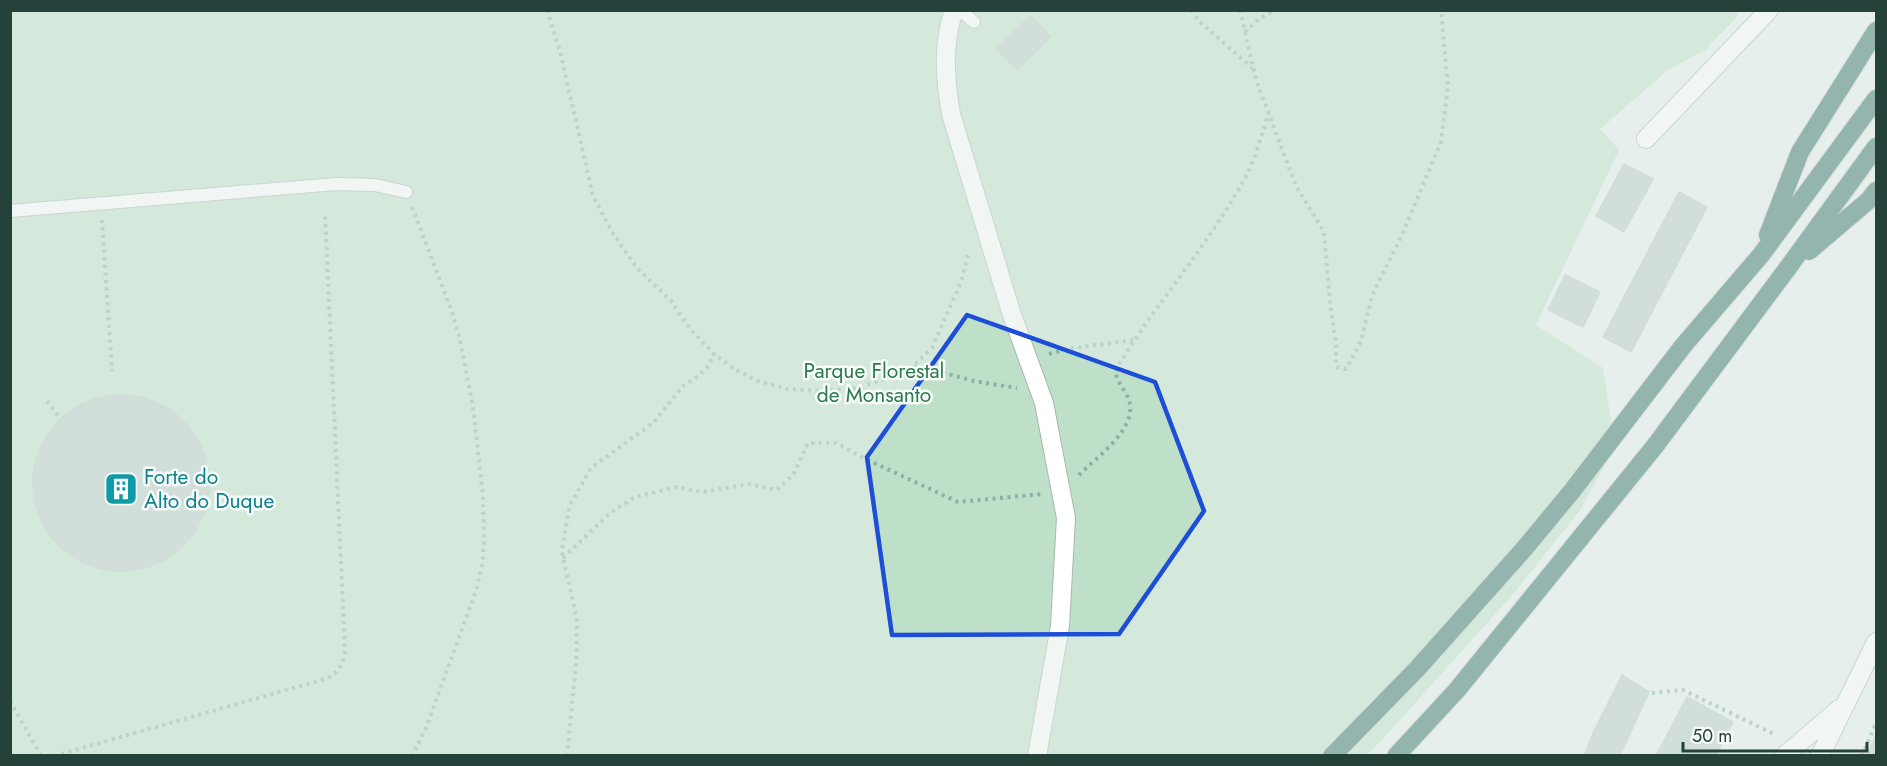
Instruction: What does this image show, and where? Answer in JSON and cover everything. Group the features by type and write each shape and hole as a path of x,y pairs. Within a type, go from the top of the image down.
{"highway":[{"path":"1761,255 1800,152 1876,31"},
{"path":"1332,756 1417,669 1524,549 1572,491 1683,346 1761,255 1876,99"},
{"path":"1396,756 1457,690 1640,464 1787,270 1876,147"},
{"path":"1787,270 1869,200 1876,191"}],"street":[{"path":"954,10 946,39 945,83 951,114 1012,315 1044,403 1066,518 1060,626 1037,756"},
{"path":"1647,139 1769,10"},
{"path":"1820,756 1876,642"},
{"path":"1790,750 1843,706"}],"lane":[{"path":"960,10 974,22"},
{"path":"10,211 336,184 375,185 406,192"}],"path":[{"path":"547,10 560,51 593,196 612,232 637,268 671,301 692,330 714,354 736,370 758,381 787,389 821,391 855,388 889,378 912,367 932,348 940,332 961,282 980,210"},
{"path":"1191,10 1199,21 1253,68"},
{"path":"1240,10 1253,68 1296,186 1324,232 1336,345 1336,367 1346,369 1361,341 1372,296 1401,237 1441,142 1448,86 1441,10"},
{"path":"1245,32 1259,19 1274,10"},
{"path":"562,558 610,513 635,497 677,488 702,492 750,484 776,490 793,475 808,443 836,443 958,501 1061,492 1122,433 1128,424 1131,404 1115,371 1134,340 1227,210 1247,174 1269,111"},
{"path":"406,192 459,335 473,407 483,496 484,538 483,559 477,588 426,728 412,756"},
{"path":"101,205 112,372"},
{"path":"54,756 325,679 332,676 342,666 345,651 325,214"},
{"path":"1028,360 1067,349 1134,340"},
{"path":"567,756 576,664 577,618 562,558 570,505 591,468 653,423 682,387 708,366 714,354"},
{"path":"912,367 1018,388 1037,383"},
{"path":"47,401 60,418"},
{"path":"1652,693 1683,690 1790,750"},
{"path":"10,701 41,756"},
{"path":"1862,756 1876,723"}],"highlighted area":[{"path":"967,315 1155,382 1204,511 1119,634 892,635 867,457"}],"green space":[{"name":"Parque Florestal de Monsanto","path":"10,11 1738,11 1736,18 1705,50 1668,70 1600,129 1619,150 1536,325 1603,368 1615,447 1579,512 1514,593 1366,756 11,755"}],"building":[{"path":"1030,16 1051,37 1017,70 996,49"},
{"path":"1624,164 1653,179 1624,232 1596,216"},
{"path":"1679,192 1707,207 1631,352 1603,337"},
{"path":"1565,275 1600,292 1583,327 1548,310"},
{"name":"Forte do Alto do Duque","path":"121,395 155,402 170,410 183,421 194,434 202,449 209,483 202,517 194,532 183,545 170,556 155,564 121,571 87,564 72,556 59,545 48,532 40,517 33,483 40,449 48,434 59,421 72,410 87,402"},
{"path":"1622,675 1649,692 1624,747 1593,733"},
{"path":"1687,697 1733,722 1716,756 1660,756 1657,754"},
{"path":"1593,733 1624,747 1620,756 1584,756"},
{"path":"1876,734 1876,756 1867,756"}],"place":[{"name":"Forte do Alto do Duque","path":"121,489"}]}
